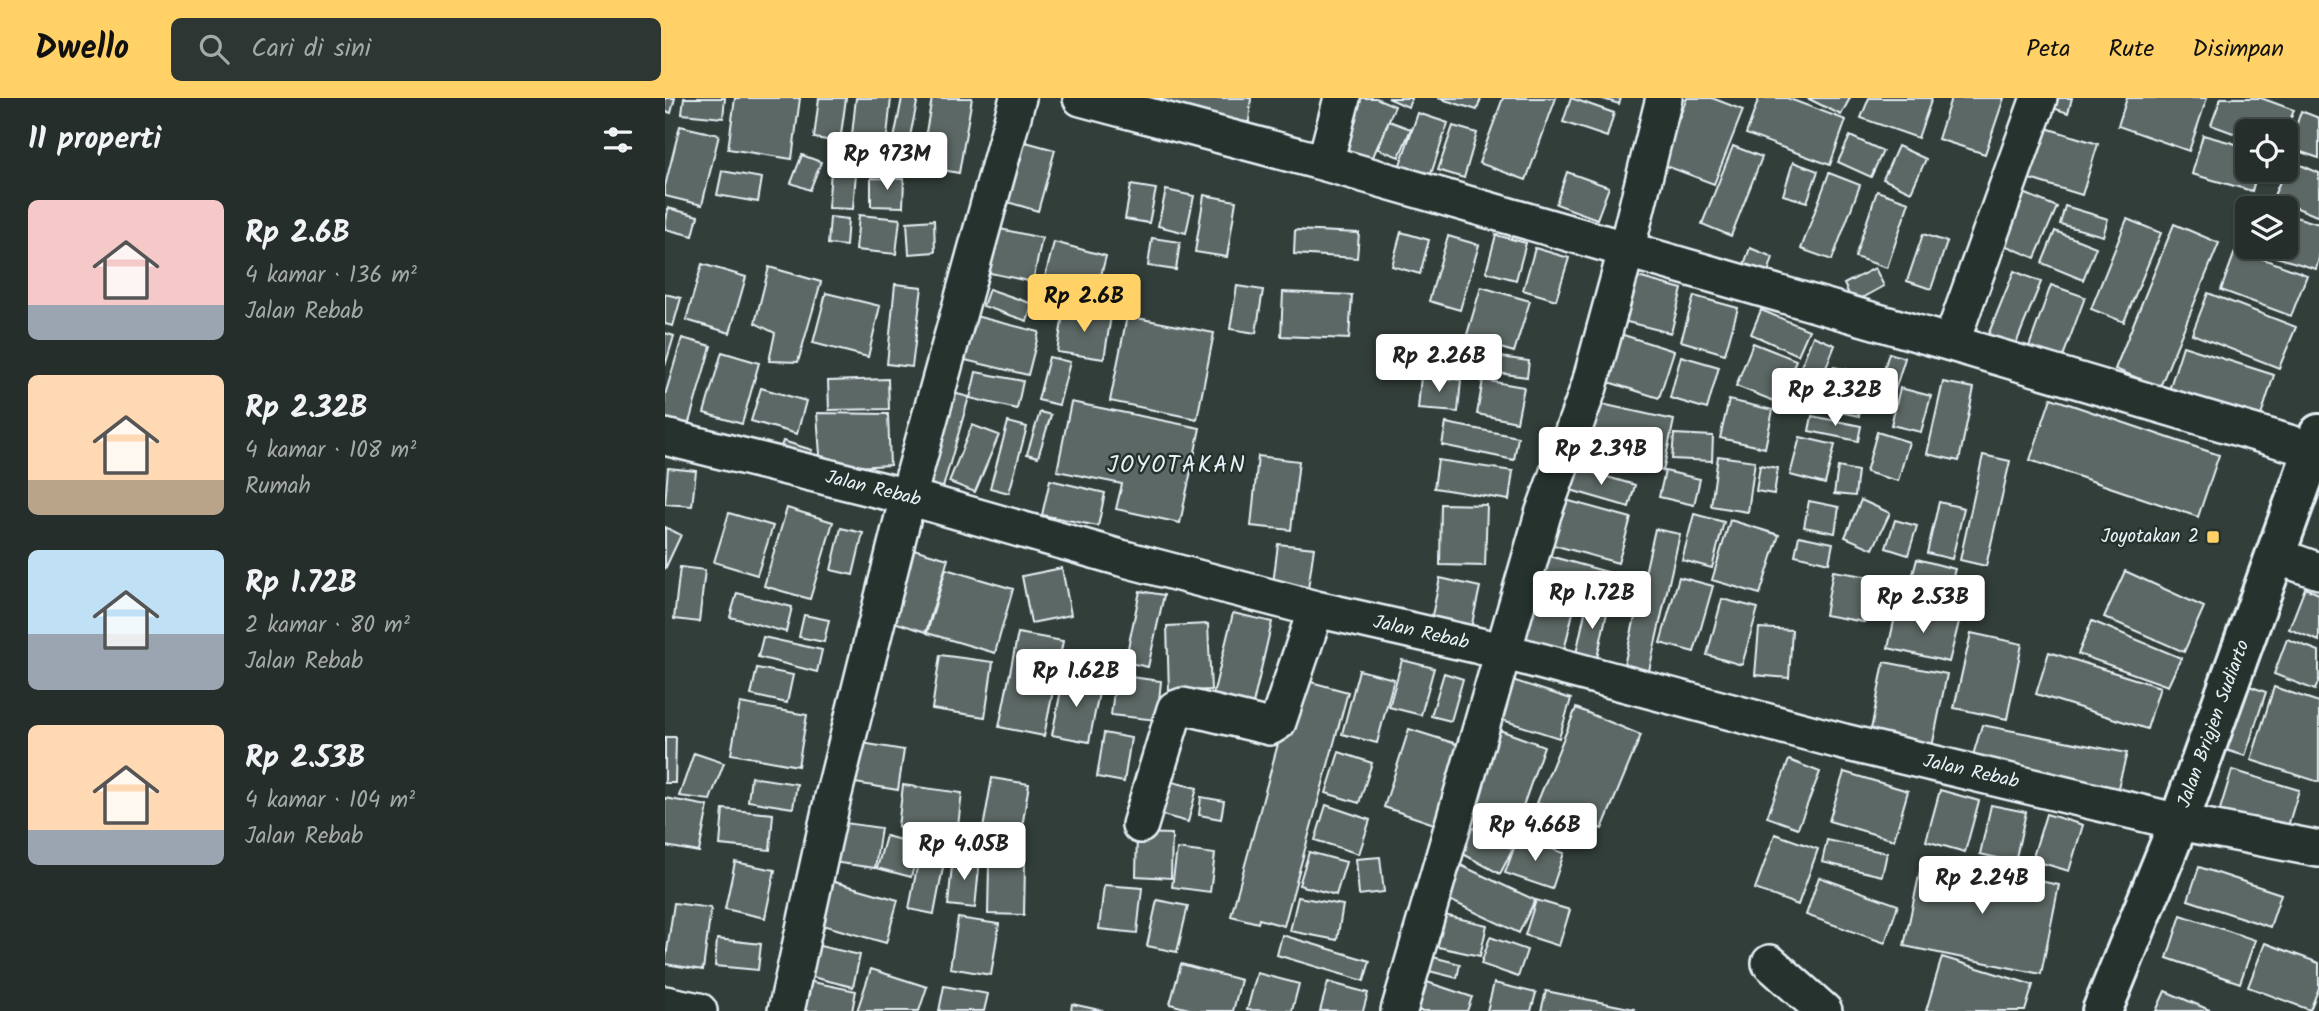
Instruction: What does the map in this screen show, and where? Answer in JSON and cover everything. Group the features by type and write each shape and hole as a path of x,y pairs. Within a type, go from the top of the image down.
{"main road":[{"name":"Jalan Brigjen Sudiarto","path":"2102,1011 2179,822 2316,442"}],"street":[{"path":"786,1011 833,797 908,498 1018,98"},
{"path":"1081,98 1325,163 1626,251 2316,442"},
{"path":"1325,163 1342,98"},
{"path":"1399,1011 1543,514 1589,387 1664,98"},
{"path":"1951,342 2039,98"},
{"name":"Jalan Rebab","path":"665,437 908,498 1316,609 1502,651 1844,742 2179,822 2319,849"},
{"path":"2274,555 2319,571"},
{"path":"1140,825 1175,709 1183,706 1270,727 1278,722 1316,609"},
{"path":"1770,963 1824,1011"},
{"path":"665,1004 699,1011"}],"building":[{"path":"665,98 675,98 671,113 665,111"},
{"path":"684,98 725,98 723,118 682,114"},
{"path":"735,98 800,98 792,159 728,149"},
{"path":"819,98 846,98 840,142 814,138"},
{"path":"856,98 891,98 885,156 850,153"},
{"path":"902,98 918,98 908,146 893,144"},
{"path":"932,98 972,98 959,173 920,166"},
{"path":"1156,98 1251,98 1249,122 1154,116"},
{"path":"1355,98 1376,98 1395,106 1369,166 1333,151"},
{"path":"1388,98 1412,98 1408,107"},
{"path":"1438,98 1481,98 1477,110"},
{"path":"1503,98 1556,98 1526,180 1479,163"},
{"path":"1571,98 1614,113 1607,137 1563,122"},
{"path":"1600,98 1621,98 1619,104"},
{"path":"1687,98 1712,98 1743,110 1714,184 1661,164"},
{"path":"1759,98 1787,98 1846,120 1830,165 1746,134"},
{"path":"1807,98 1850,98 1841,115"},
{"path":"1869,98 1932,98 1918,138 1861,118"},
{"path":"1951,98 2004,98 1985,154 1938,139"},
{"path":"2047,98 2072,98 2068,113 2044,105"},
{"path":"2127,98 2207,98 2189,151 2118,126"},
{"path":"2221,98 2261,98 2294,110 2290,119 2235,119 2235,134 2211,125"},
{"path":"2301,111 2319,118 2319,158 2298,151 2298,120"},
{"path":"1418,113 1448,123 1427,186 1396,176"},
{"path":"1389,121 1411,129 1399,157 1378,149"},
{"path":"2033,124 2098,144 2082,195 2017,175"},
{"path":"680,126 719,135 702,205 665,196"},
{"path":"1453,126 1477,133 1464,178 1438,170"},
{"path":"2203,135 2235,144 2235,182 2255,182 2252,191 2192,174"},
{"path":"1850,136 1883,151 1871,177 1838,162"},
{"path":"1011,138 1055,150 1038,211 994,198"},
{"path":"1733,146 1762,157 1731,236 1702,224"},
{"path":"1898,146 1926,159 1911,192 1883,179"},
{"path":"802,155 821,162 810,190 791,183"},
{"path":"1793,162 1818,171 1807,202 1783,195"},
{"path":"2298,164 2319,173 2319,217 2298,208 2298,196 2274,196 2280,182 2298,182"},
{"path":"722,171 762,178 758,202 717,195"},
{"path":"831,171 856,173 853,209 828,208"},
{"path":"1567,172 1609,187 1597,219 1556,204"},
{"path":"1829,173 1860,185 1832,260 1801,249"},
{"path":"871,178 904,179 903,207 871,206"},
{"path":"1131,185 1156,189 1149,223 1125,219"},
{"path":"1166,190 1194,196 1186,233 1158,226"},
{"path":"1877,191 1909,202 1887,268 1855,257"},
{"path":"2019,191 2057,207 2035,258 1997,242"},
{"path":"1204,195 1236,201 1227,257 1195,252"},
{"path":"2065,206 2108,219 2103,236 2060,224"},
{"path":"668,208 698,216 693,236 665,229"},
{"path":"859,215 900,219 896,254 856,250"},
{"path":"830,217 848,219 846,246 828,244"},
{"path":"2298,218 2319,224 2319,258 2316,269 2283,259 2298,259"},
{"path":"2127,219 2161,233 2124,322 2091,309"},
{"path":"934,220 935,252 909,254 907,222"},
{"path":"2174,224 2219,243 2160,387 2115,369"},
{"path":"986,226 1042,238 1033,282 976,270"},
{"path":"1295,230 1359,233 1357,258 1294,254"},
{"path":"2055,231 2096,247 2083,280 2042,263"},
{"path":"1401,232 1429,240 1420,274 1392,266"},
{"path":"1923,234 1947,242 1931,289 1907,281"},
{"path":"1496,235 1526,243 1516,280 1486,272"},
{"path":"1448,236 1479,245 1460,310 1429,301"},
{"path":"1152,238 1180,242 1176,270 1148,266"},
{"path":"1054,242 1106,256 1097,291 1045,277"},
{"path":"1535,248 1569,258 1556,300 1523,290"},
{"path":"1750,248 1773,257 1766,279 1742,270"},
{"path":"2235,252 2235,259 2263,259 2307,275 2291,316 2221,290"},
{"path":"702,264 746,277 730,333 686,320"},
{"path":"769,267 821,282 798,362 769,361 775,333 755,323"},
{"path":"1875,268 1884,286 1853,303 1844,284"},
{"path":"2014,271 2041,282 2013,351 1986,340"},
{"path":"1634,276 1682,289 1671,333 1623,321"},
{"path":"895,284 922,287 912,367 887,364"},
{"path":"2051,285 2085,297 2058,370 2025,358"},
{"path":"1237,286 1263,290 1256,333 1230,329"},
{"path":"1481,287 1530,301 1514,352 1466,338"},
{"path":"989,289 1033,304 1027,321 983,306"},
{"path":"1283,292 1352,295 1349,339 1281,336"},
{"path":"826,293 880,306 868,357 813,343"},
{"path":"2208,293 2296,327 2279,368 2192,334"},
{"path":"665,294 681,298 673,326 665,324"},
{"path":"1694,296 1738,308 1725,354 1681,341"},
{"path":"1064,309 1111,316 1104,359 1057,352"},
{"path":"1761,310 1809,330 1798,355 1751,334"},
{"path":"959,312 1039,332 1028,375 948,356"},
{"path":"1127,316 1214,333 1197,419 1110,401"},
{"path":"665,333 674,336 665,366"},
{"path":"1617,333 1674,351 1659,398 1602,380"},
{"path":"1813,336 1835,345 1811,405 1789,397"},
{"path":"682,338 711,346 686,433 665,427 665,395"},
{"path":"1753,343 1796,360 1779,403 1736,386"},
{"path":"2183,346 2274,375 2260,419 2169,390"},
{"path":"722,352 759,363 742,424 704,413"},
{"path":"1889,353 1905,358 1890,406 1874,401"},
{"path":"1493,356 1529,361 1527,377 1490,372"},
{"path":"1681,356 1719,367 1707,409 1670,398"},
{"path":"1049,357 1070,362 1059,405 1038,400"},
{"path":"1833,367 1867,373 1859,416 1825,409"},
{"path":"976,372 1023,381 1017,409 970,398"},
{"path":"1421,376 1461,380 1458,412 1418,409"},
{"path":"888,379 889,409 829,410 828,381"},
{"path":"1483,380 1524,387 1517,422 1477,414"},
{"path":"1943,382 1974,388 1959,461 1927,454"},
{"path":"761,388 806,401 797,434 751,421"},
{"path":"1900,388 1931,396 1921,432 1891,425"},
{"path":"941,390 969,397 940,498 912,490"},
{"path":"2051,398 2219,455 2198,517 2030,460"},
{"path":"1729,400 1773,410 1765,448 1720,438"},
{"path":"1588,401 1674,420 1663,471 1576,451"},
{"path":"1071,402 1200,428 1180,523 1116,509 1122,484 1057,471"},
{"path":"1040,412 1051,415 1038,457 1027,454"},
{"path":"817,413 888,414 890,465 821,469"},
{"path":"1812,416 1861,426 1858,441 1809,431"},
{"path":"1008,422 1027,427 1009,493 990,488"},
{"path":"1446,423 1518,437 1514,460 1442,445"},
{"path":"972,425 999,435 975,492 949,482"},
{"path":"1877,432 1909,442 1898,481 1866,472"},
{"path":"1674,434 1713,436 1712,461 1672,459"},
{"path":"1800,437 1835,445 1825,484 1790,475"},
{"path":"783,441 812,450 805,470 776,460"},
{"path":"1983,455 2010,461 1986,566 1960,560"},
{"path":"1258,456 1299,461 1291,530 1251,526"},
{"path":"1718,456 1755,461 1748,512 1711,506"},
{"path":"1438,460 1513,471 1509,500 1434,488"},
{"path":"1760,465 1778,468 1774,494 1756,491"},
{"path":"1573,467 1635,485 1629,507 1567,489"},
{"path":"1838,467 1858,471 1855,496 1834,494"},
{"path":"668,468 696,471 692,506 665,504"},
{"path":"1665,471 1700,479 1694,505 1659,497"},
{"path":"1050,480 1105,493 1098,526 1042,515"},
{"path":"1562,499 1631,518 1618,563 1550,544"},
{"path":"1861,500 1890,513 1873,549 1845,537"},
{"path":"1809,501 1839,507 1835,533 1804,527"},
{"path":"1939,502 1964,508 1952,559 1927,553"},
{"path":"1441,504 1487,505 1485,566 1440,565"},
{"path":"787,508 833,522 810,599 764,586"},
{"path":"729,513 773,526 757,575 714,562"},
{"path":"1694,514 1724,522 1712,568 1682,560"},
{"path":"1730,520 1779,535 1760,594 1712,580"},
{"path":"1895,520 1917,526 1908,555 1886,548"},
{"path":"665,527 681,535 665,569"},
{"path":"841,528 863,533 853,575 831,570"},
{"path":"1655,529 1680,534 1648,675 1623,670"},
{"path":"1799,536 1833,543 1829,563 1795,555"},
{"path":"1278,544 1314,548 1308,589 1273,584"},
{"path":"903,546 948,559 926,632 881,618"},
{"path":"1546,555 1636,580 1630,600 1541,576"},
{"path":"1917,559 1955,569 1945,606 1907,597"},
{"path":"680,567 705,570 699,622 674,619"},
{"path":"1062,568 1071,615 1031,623 1022,576"},
{"path":"946,569 1013,589 995,653 927,633"},
{"path":"1833,571 1871,577 1864,622 1825,615"},
{"path":"2125,571 2204,607 2184,652 2104,617"},
{"path":"1679,577 1713,586 1694,652 1660,643"},
{"path":"1440,578 1480,587 1470,633 1430,625"},
{"path":"1537,581 1578,591 1563,655 1522,645"},
{"path":"2305,588 2319,594 2319,641 2289,629"},
{"path":"1140,591 1164,595 1148,667 1125,662"},
{"path":"737,593 792,607 786,632 730,617"},
{"path":"1589,594 1610,599 1595,667 1574,663"},
{"path":"1722,599 1758,608 1742,665 1707,655"},
{"path":"1897,608 1959,622 1949,662 1888,648"},
{"path":"1233,613 1272,622 1253,704 1213,695"},
{"path":"804,615 829,620 824,642 799,637"},
{"path":"2092,621 2181,658 2168,686 2078,654"},
{"path":"1208,624 1211,690 1169,692 1167,626"},
{"path":"1759,628 1792,630 1789,678 1755,675"},
{"path":"1018,633 1063,641 1044,736 999,727"},
{"path":"1971,633 2022,644 2007,719 1954,708"},
{"path":"763,637 822,650 817,672 758,657"},
{"path":"2287,639 2319,651 2319,680 2315,690 2274,674"},
{"path":"2049,652 2160,687 2147,729 2036,694"},
{"path":"940,655 993,662 985,717 932,709"},
{"path":"1402,660 1434,668 1421,715 1389,707"},
{"path":"1884,662 1947,674 1932,747 1870,735"},
{"path":"757,668 793,675 787,703 751,695"},
{"path":"1359,670 1394,679 1377,743 1342,734"},
{"path":"1444,673 1463,679 1451,721 1431,716"},
{"path":"1064,675 1101,683 1089,742 1052,735"},
{"path":"1116,675 1161,681 1157,720 1111,715"},
{"path":"1500,676 1571,699 1559,738 1487,715"},
{"path":"1296,678 1348,692 1284,926 1259,919 1258,923 1231,916"},
{"path":"2244,684 2266,692 2245,756 2223,749"},
{"path":"2274,687 2319,702 2319,782 2251,760"},
{"path":"740,703 807,715 798,766 731,754"},
{"path":"1576,708 1641,735 1602,829 1537,803"},
{"path":"1982,725 2127,753 2116,795 1971,762"},
{"path":"1494,728 1544,746 1514,832 1464,814"},
{"path":"1409,729 1463,746 1437,825 1384,807"},
{"path":"1104,733 1131,738 1124,782 1097,777"},
{"path":"665,737 676,737 675,783 665,783"},
{"path":"862,743 904,750 898,790 855,783"},
{"path":"1339,752 1372,763 1359,803 1326,793"},
{"path":"694,753 724,763 710,800 679,796"},
{"path":"1789,760 1820,772 1798,828 1767,817"},
{"path":"2232,770 2299,790 2285,836 2218,816"},
{"path":"1844,772 1908,791 1894,840 1829,821"},
{"path":"751,777 797,784 793,808 748,801"},
{"path":"992,778 1029,784 1019,846 981,840"},
{"path":"1160,779 1197,788 1188,822 1151,812"},
{"path":"903,785 962,793 957,834 898,827"},
{"path":"1940,790 1979,801 1965,852 1926,841"},
{"path":"1201,797 1224,801 1221,819 1199,815"},
{"path":"665,798 708,806 699,852 665,846"},
{"path":"1326,805 1370,820 1359,854 1315,840"},
{"path":"1991,805 2026,812 2015,862 1980,854"},
{"path":"723,809 773,814 770,850 720,845"},
{"path":"2046,814 2083,825 2069,871 2032,860"},
{"path":"838,822 881,828 875,868 832,862"},
{"path":"1467,825 1513,849 1500,874 1454,849"},
{"path":"1137,833 1172,834 1171,878 1136,876"},
{"path":"1775,834 1818,849 1798,905 1755,889"},
{"path":"886,836 920,845 911,877 877,868"},
{"path":"1518,837 1564,853 1552,889 1505,873"},
{"path":"1827,840 1887,853 1882,876 1822,862"},
{"path":"921,847 946,852 934,914 909,909"},
{"path":"1177,849 1215,854 1210,892 1172,887"},
{"path":"1309,852 1346,862 1336,895 1299,885"},
{"path":"953,856 980,858 975,908 948,905"},
{"path":"1380,857 1384,892 1359,895 1356,859"},
{"path":"1923,857 2059,885 2041,974 1904,946"},
{"path":"735,862 775,870 765,918 725,909"},
{"path":"1456,863 1535,900 1519,933 1441,896"},
{"path":"989,864 1025,864 1024,915 988,914"},
{"path":"2199,867 2281,894 2270,927 2188,900"},
{"path":"1819,877 1898,905 1885,943 1806,915"},
{"path":"831,881 898,900 886,943 819,924"},
{"path":"1104,885 1142,888 1137,933 1099,929"},
{"path":"1298,897 1343,905 1337,940 1290,931"},
{"path":"1157,900 1188,906 1177,952 1147,946"},
{"path":"1536,900 1570,910 1559,946 1525,935"},
{"path":"674,903 711,908 703,970 665,964"},
{"path":"1431,912 1487,925 1480,956 1424,944"},
{"path":"2181,915 2255,940 2240,983 2167,958"},
{"path":"958,918 999,924 991,975 950,968"},
{"path":"1282,935 1370,961 1364,981 1277,955"},
{"path":"1490,937 1527,950 1518,977 1481,964"},
{"path":"717,939 761,944 758,970 715,966"},
{"path":"2265,943 2319,963 2319,988 2310,1010 2248,987"},
{"path":"811,944 860,955 853,987 804,975"},
{"path":"1425,955 1460,964 1457,978 1421,969"},
{"path":"1942,957 2033,985 2025,1011 1926,1011"},
{"path":"1181,964 1241,980 1233,1011 1196,1011 1170,1004"},
{"path":"871,969 927,987 919,1011 857,1011"},
{"path":"1257,973 1299,984 1292,1011 1247,1010"},
{"path":"798,979 856,991 852,1011 792,1011"},
{"path":"1328,982 1368,993 1363,1011 1320,1011"},
{"path":"1427,982 1472,997 1467,1011 1417,1011"},
{"path":"1494,983 1536,993 1531,1011 1487,1011"},
{"path":"944,986 988,994 984,1011 939,1011"},
{"path":"1546,991 1634,1009 1541,1011"},
{"path":"2165,991 2212,1011 2156,1011"},
{"path":"1072,1004 1104,1011 1071,1011"}],"place":[{"name":"Joyotakan 2","path":"2213,537"}],"district":[{"name":"JOYOTAKAN","path":"1177,466"}]}
